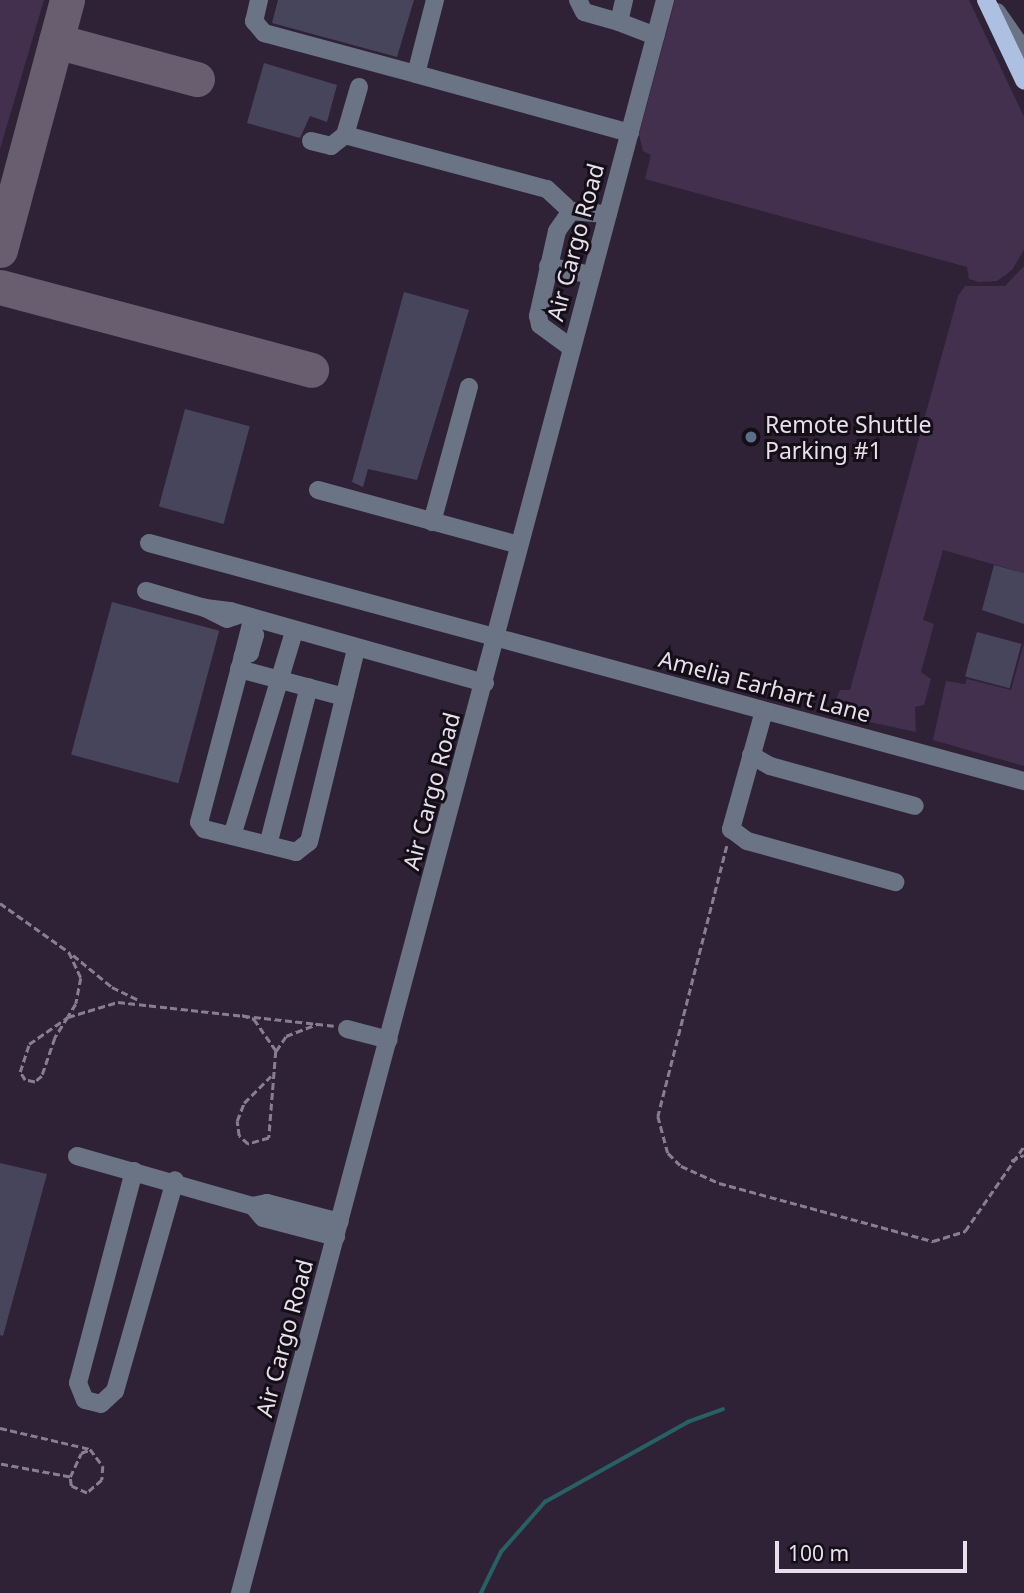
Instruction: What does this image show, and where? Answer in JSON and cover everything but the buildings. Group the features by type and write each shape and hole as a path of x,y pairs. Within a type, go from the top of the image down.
{"main road":[{"path":"988,0 1024,80"}],"street":[{"path":"259,0 254,21 264,33 630,133"},
{"path":"416,74 435,0"},
{"path":"579,0 584,12 655,36"},
{"path":"619,22 624,0"},
{"name":"Air Cargo Road","path":"240,1593 485,683 494,637 665,0"},
{"path":"988,0 1024,51"},
{"path":"312,141 331,146 345,135 359,87"},
{"path":"345,135 547,189 571,211 608,214"},
{"path":"571,211 557,231 539,300 540,325 572,348"},
{"path":"548,266 591,275"},
{"path":"432,522 468,387"},
{"path":"318,490 519,545"},
{"name":"Amelia Earhart Lane","path":"149,543 1024,781"},
{"path":"145,591 246,621 485,683"},
{"path":"246,621 241,662 199,822 232,836 296,852 309,842 356,649"},
{"path":"232,836 294,632"},
{"path":"241,662 278,678 344,697"},
{"path":"268,845 309,687"},
{"path":"764,710 731,829 747,841 895,882"},
{"path":"751,755 770,766 915,806"},
{"path":"347,1029 389,1040"},
{"path":"77,1156 175,1180 253,1206 263,1218 338,1230"},
{"path":"134,1171 78,1383 85,1400 101,1404 115,1391 175,1180"}],"path":[{"path":"731,829 664,1083 658,1116 668,1153 681,1166 719,1183 933,1241 965,1230 1008,1163 1024,1146"},
{"path":"0,903 69,952 111,987 142,1001"},
{"path":"69,952 80,990 68,1017 42,1076 35,1082 25,1080 20,1072 29,1044 68,1017 92,1006 142,1001 347,1029"},
{"path":"236,1012 254,1019 276,1051"},
{"path":"271,1076 244,1103 237,1121 239,1136 248,1144 269,1138 271,1076 276,1051 303,1026 323,1024"},
{"path":"1008,1163 1024,1155"},
{"path":"0,1428 90,1449 103,1466 96,1491 78,1491 70,1477 0,1464"},
{"path":"70,1477 80,1453 90,1449"}],"shaded area":[{"path":"0,0 44,0 0,149"},
{"path":"675,0 969,0 1024,117 1024,250 1012,270 997,281 979,282 969,279 967,267 645,179 651,155 643,151 639,134"},
{"path":"1024,266 1024,573 943,550 923,620 934,624 921,672 931,679 924,705 915,707 916,732 837,715 832,709 840,690 850,690 958,296 965,286 1005,286"},
{"path":"1024,643 1024,766 933,740 946,681 965,684 967,679 1011,690"}],"waterway":[{"path":"481,1593 501,1552 545,1502 688,1422 723,1409"}],"taxiway":[{"path":"0,250 67,0"},
{"path":"56,41 197,79"},
{"path":"0,287 311,370"}],"place":[{"name":"Remote Shuttle Parking #1","path":"751,437"}]}
